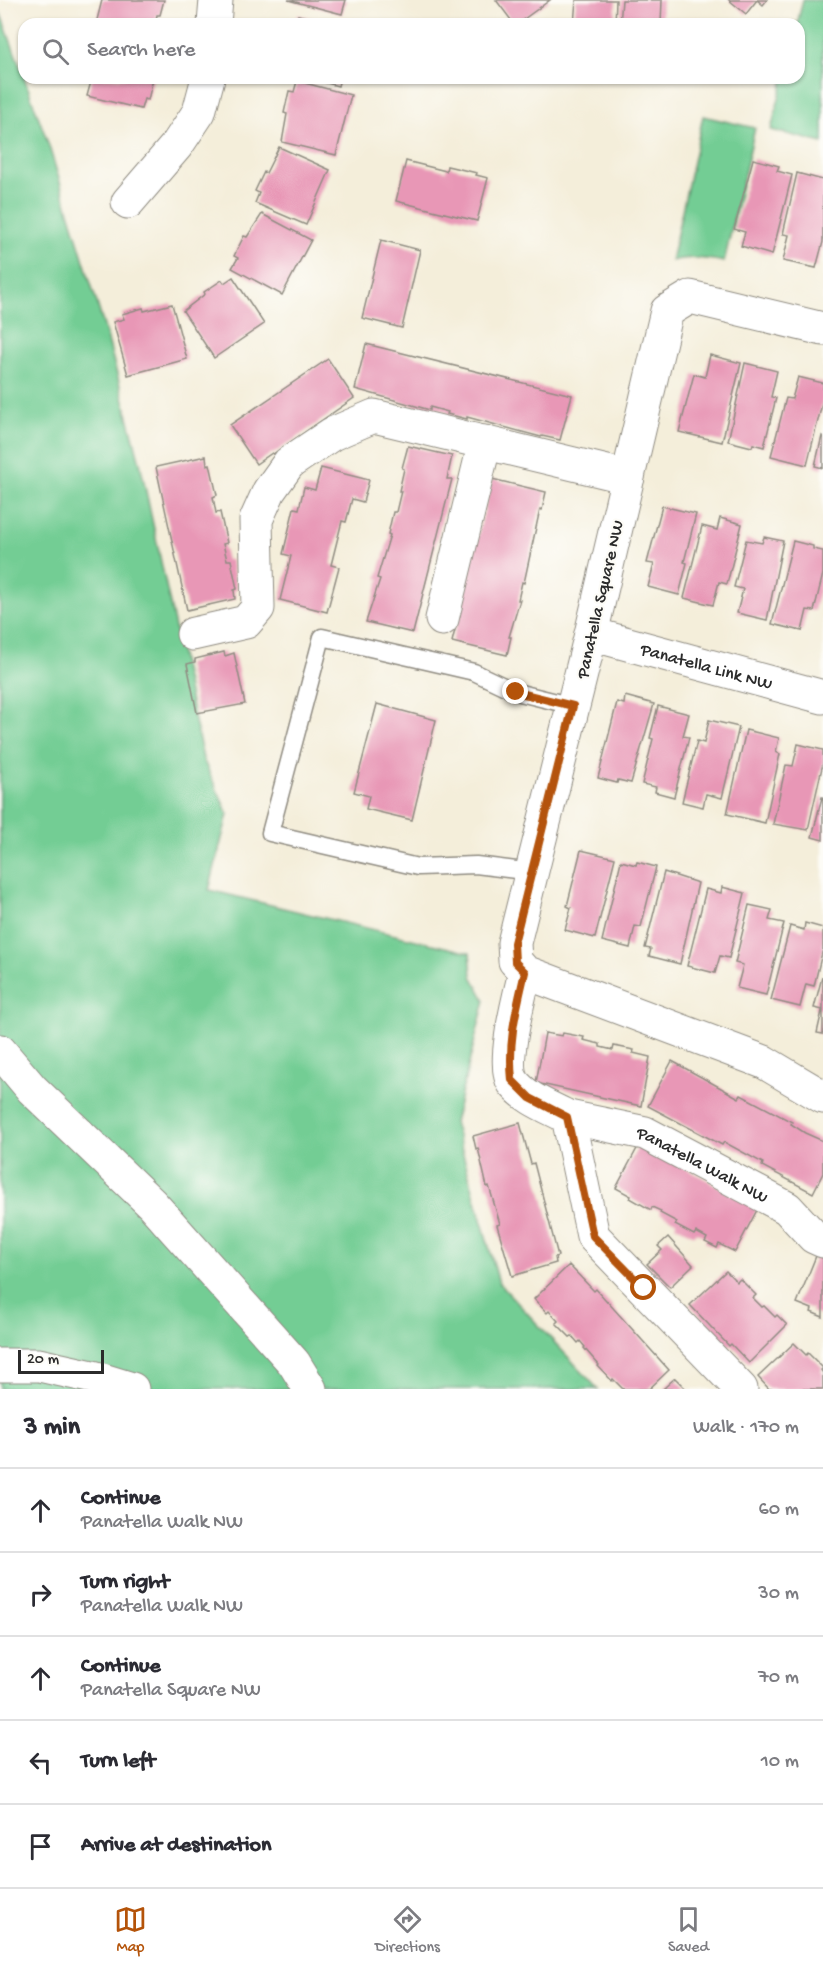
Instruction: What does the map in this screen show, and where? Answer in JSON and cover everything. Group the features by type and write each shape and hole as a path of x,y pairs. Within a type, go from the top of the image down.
{"main road":[{"path":"214,18 216,0"},
{"path":"128,202 177,145 199,112 206,84"},
{"name":"Panatella Square NW","path":"525,972 515,962 514,943 591,634 667,311 690,297 823,330"},
{"path":"194,634 246,622 258,608 256,520 269,491 289,463 332,434 374,416 628,477"},
{"path":"442,619 485,442"},
{"name":"Panatella Link NW","path":"591,634 823,697"},
{"path":"525,972 764,1062 823,1097"},
{"name":"Panatella Walk NW","path":"525,972 509,1054 512,1080 530,1098 567,1117 645,1133 787,1208 814,1238 823,1241"},
{"path":"0,1051 32,1089 152,1204 294,1363 310,1389"},
{"path":"567,1117 593,1236 741,1389"},
{"path":"0,1365 39,1365 93,1377 132,1389"}],"lane":[{"path":"532,872 476,865 418,867 270,833 322,637 474,672 516,692 573,706"}],"green space":[{"path":"803,0 823,0 823,143 771,130 782,84 805,84 805,18 798,18"},
{"path":"0,12 18,61 18,84 26,84 48,143 107,336 140,463 203,759 228,814 209,890 470,953 472,976 485,1000 454,1122 499,1283 598,1389 0,1389"},
{"path":"703,116 755,128 724,262 698,258 671,261"}],"building":[{"path":"102,0 164,0 160,15 157,15 156,18 98,18"},
{"path":"288,0 346,0 342,14"},
{"path":"496,0 550,0 525,18 510,18"},
{"path":"576,0 616,0 615,18 574,18"},
{"path":"622,0 662,0 661,18 620,18"},
{"path":"729,0 757,0 746,14"},
{"path":"757,0 767,0 763,5"},
{"path":"90,84 152,84 148,100 144,99 141,109 87,96"},
{"path":"296,84 309,84 351,95 336,155 282,142 287,114 284,113 289,91 294,92"},
{"path":"279,147 330,170 306,225 255,203 259,193 255,191"},
{"path":"753,159 779,166 777,171 792,175 772,255 741,246 745,232 734,229"},
{"path":"406,161 446,171 447,166 488,178 477,221 396,201"},
{"path":"797,173 823,180 823,242 816,268 783,261 789,235 783,234"},
{"path":"262,214 311,240 282,295 232,268 238,258 234,256 244,236 247,237"},
{"path":"381,240 420,250 402,328 362,318"},
{"path":"233,277 264,324 214,358 183,311 205,294 204,292 222,280 224,283"},
{"path":"172,304 187,359 128,375 113,322 124,319 122,314"},
{"path":"366,344 572,395 560,440 447,414 448,412 430,407 430,410 355,389"},
{"path":"710,355 741,363 722,442 679,432 694,374 705,377"},
{"path":"328,359 354,398 256,464 230,425"},
{"path":"745,363 777,371 771,397 776,398 764,447 753,444 752,447 728,441"},
{"path":"798,377 823,383 823,400 807,465 771,456 786,398 792,399"},
{"path":"823,437 823,468 815,466"},
{"path":"408,446 452,456 447,479 452,479 413,633 366,622 380,579 377,578 390,535 388,534 393,512 396,512 404,469 402,468"},
{"path":"206,456 217,495 213,497 216,513 220,512 227,543 223,544 227,560 231,560 237,589 234,590 235,599 187,610 156,467"},
{"path":"321,468 369,480 363,502 352,499 346,522 342,521 331,565 339,567 327,612 280,600 291,556 283,554 294,508 299,509 304,487 315,490"},
{"path":"492,479 546,492 542,510 540,509 524,583 522,582 507,655 452,642"},
{"path":"662,506 696,514 684,562 687,563 679,595 648,587 654,564 647,563"},
{"path":"720,518 742,524 727,584 719,582 713,605 684,598 702,526 717,530"},
{"path":"764,537 783,541 767,620 737,613 743,589 734,587 746,540 762,543"},
{"path":"793,541 823,551 823,574 814,611 807,610 802,631 772,624"},
{"path":"224,652 225,656 234,653 245,704 197,713 187,664 195,662 195,659"},
{"path":"625,696 654,704 631,783 618,780 617,783 598,778 617,702 624,704"},
{"path":"377,704 436,720 412,820 366,809 369,796 354,792"},
{"path":"658,706 689,714 683,736 689,737 674,797 655,792 656,787 642,784"},
{"path":"709,720 739,727 722,798 706,794 703,807 682,802 697,741 704,743"},
{"path":"746,730 779,738 776,752 780,754 765,823 727,814"},
{"path":"798,744 823,750 823,763 808,830 773,824 786,765 793,766"},
{"path":"823,797 823,840 812,837"},
{"path":"581,850 615,858 595,938 565,930 571,908 567,906"},
{"path":"621,861 656,867 641,927 635,926 630,948 602,941"},
{"path":"664,872 698,883 680,964 649,956 651,949 645,948"},
{"path":"722,887 745,893 729,958 720,956 715,973 687,966 706,889 721,893"},
{"path":"749,905 772,910 769,920 784,923 766,995 737,988 743,965 735,963"},
{"path":"805,923 823,928 823,949 814,986 806,984 800,1007 771,1000 790,926 804,930"},
{"path":"823,977 823,1010 814,1008"},
{"path":"823,1011 823,1034 817,1033"},
{"path":"545,1033 562,1036 563,1033 584,1037 583,1040 600,1044 600,1047 613,1050 614,1046 634,1050 633,1053 650,1057 641,1106 536,1083"},
{"path":"672,1061 739,1098 741,1095 792,1122 791,1124 805,1133 823,1141 823,1173 813,1193 762,1166 763,1163 724,1142 722,1145 648,1106"},
{"path":"520,1123 531,1164 534,1163 558,1256 555,1257 556,1263 512,1276 497,1225 500,1224 473,1136"},
{"path":"640,1143 758,1208 735,1252 719,1244 717,1248 705,1242 707,1238 696,1232 694,1235 675,1225 677,1222 660,1213 661,1211 652,1207 651,1210 616,1188"},
{"path":"668,1237 693,1265 670,1287 647,1264 662,1250 658,1246"},
{"path":"816,1256 823,1258 823,1317 811,1312 812,1309 797,1303"},
{"path":"569,1265 594,1291 596,1289 669,1370 649,1389 623,1389 613,1379 612,1381 580,1341 578,1343 572,1336 570,1337 556,1323 558,1321 549,1311 547,1313 534,1299"},
{"path":"726,1271 737,1282 740,1279 756,1295 753,1298 762,1307 764,1306 775,1317 777,1315 787,1325 749,1363 731,1344 729,1346 690,1305"},
{"path":"794,1343 823,1368 821,1370 823,1389 769,1389 758,1377"},
{"path":"675,1378 686,1389 663,1389"}],"route":[{"path":"516,692 573,706 514,943 515,962 525,972 509,1054 512,1080 530,1098 567,1117 593,1236 644,1288"}]}
